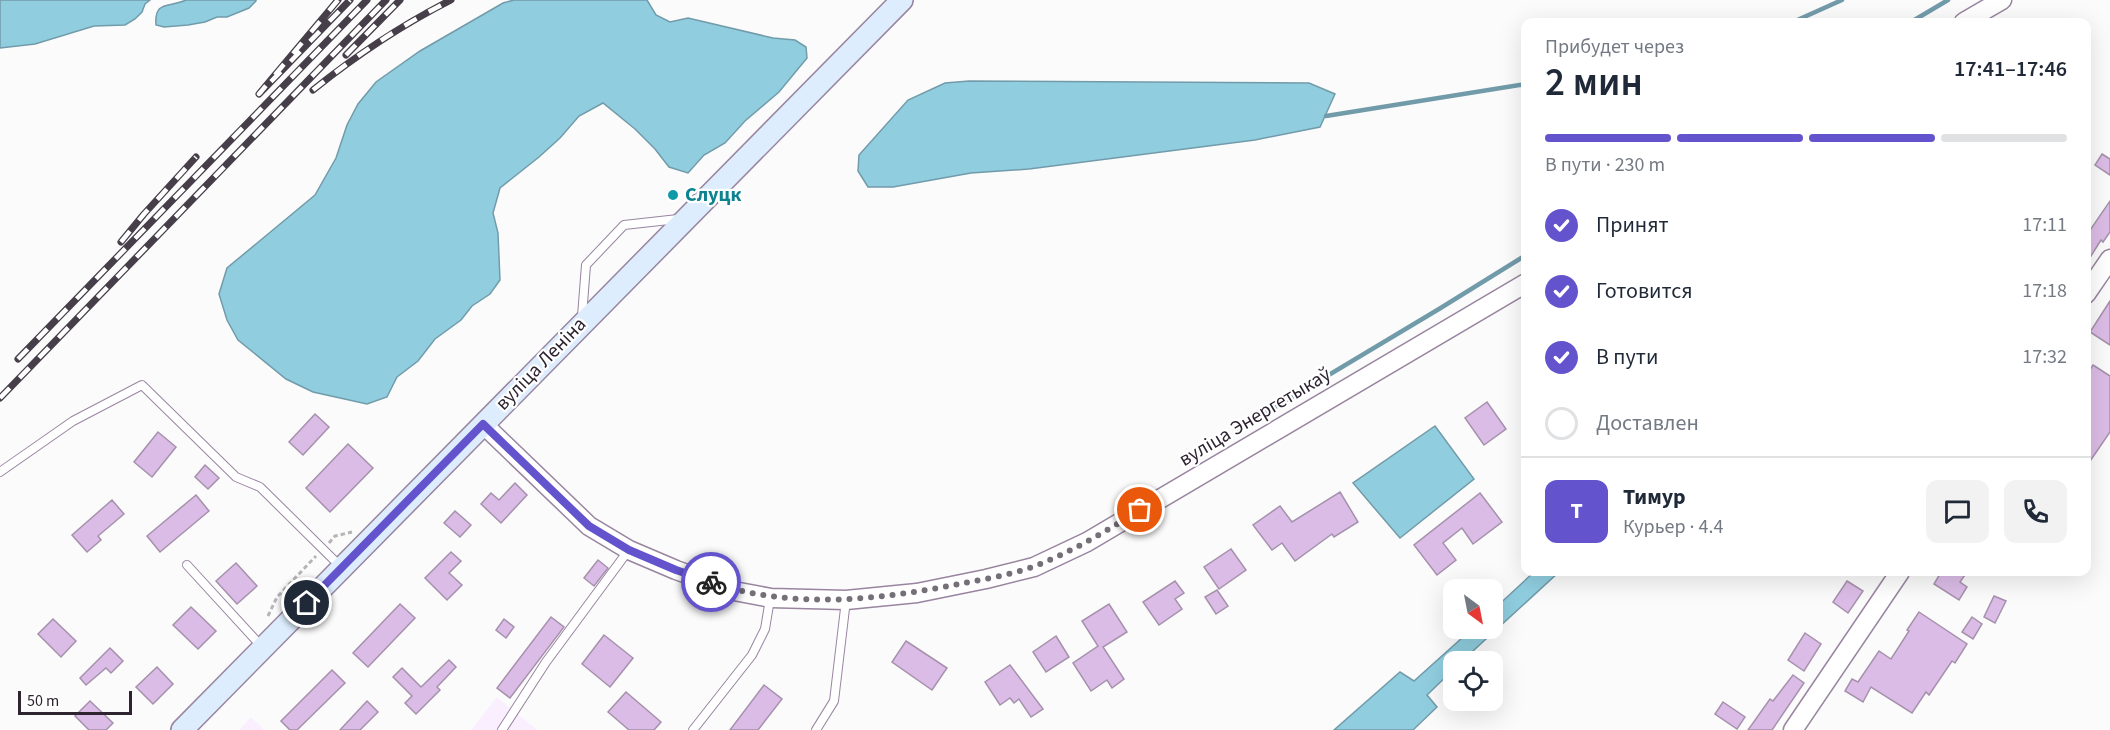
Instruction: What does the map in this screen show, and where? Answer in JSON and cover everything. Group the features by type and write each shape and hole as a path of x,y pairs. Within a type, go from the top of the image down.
{"main road":[{"name":"вуліца Леніна","path":"182,730 903,0"}],"street":[{"path":"1971,18 2002,0"},
{"path":"2091,287 2110,259"},
{"name":"вуліца Энергетыкаў","path":"483,424 589,526 629,550 676,570 734,591 771,598 846,600 917,592 1035,567 1087,542 1521,286"},
{"path":"1793,730 1897,576"}],"lane":[{"path":"582,323 585,265 624,225 686,218"},
{"path":"0,472 73,421 142,386 236,477 260,487 341,567"},
{"path":"502,730 546,662 629,550"},
{"path":"187,565 263,648"},
{"path":"693,730 752,655 765,628 771,598"},
{"path":"816,730 834,701 846,600"}],"shaded area":[{"path":"497,697 537,730 471,730"},
{"path":"251,717 264,730 239,730"}],"water":[{"path":"0,0 150,0 135,19 125,25 94,26 35,44 0,48"},
{"path":"186,0 256,1 249,8 227,17 217,17 188,25 164,27 156,25 157,12 160,8"},
{"path":"514,0 647,0 656,15 670,22 688,18 773,38 795,40 806,47 807,58 779,92 745,121 725,143 704,155 688,173 669,167 635,129 603,103 579,116 560,138 500,188 493,213 498,233 500,280 490,294 472,306 461,320 435,339 418,361 397,377 387,397 367,404 313,392 286,379 238,340 227,320 219,294 227,268 315,195 336,158 347,125 358,104 376,82 420,51 503,3"},
{"path":"969,81 1309,83 1335,94 1320,127 1255,140 1029,169 971,173 893,187 868,187 858,171 859,155 908,100 945,83"},
{"path":"1435,426 1474,479 1400,538 1353,483"},
{"path":"1530,576 1555,576 1503,623 1503,601"},
{"path":"1461,639 1486,639 1473,651 1447,651"},
{"path":"1443,655 1443,680 1427,695 1437,707 1413,730 1334,730 1400,672 1414,681"}],"building":[{"path":"2102,154 2110,159 2110,175 2095,165"},
{"path":"2110,201 2110,232 2103,242 2101,240 2091,256 2091,229"},
{"path":"2110,301 2110,345 2091,330"},
{"path":"2093,365 2110,376 2110,432 2091,460 2091,368"},
{"path":"1487,402 1506,429 1484,445 1465,418"},
{"path":"315,414 329,427 303,455 289,442"},
{"path":"158,432 176,447 152,477 134,462"},
{"path":"348,444 373,468 330,512 306,488"},
{"path":"205,465 219,478 208,489 195,477"},
{"path":"515,483 527,495 501,523 481,504 491,493 499,500"},
{"path":"1340,492 1358,522 1334,537 1332,534 1295,561 1282,543 1272,550 1253,525 1280,506 1292,522"},
{"path":"1480,493 1502,522 1473,544 1462,528 1443,543 1456,560 1437,575 1414,545"},
{"path":"196,495 209,511 160,552 147,536"},
{"path":"112,500 124,514 98,536 101,540 87,552 72,535"},
{"path":"455,511 471,525 460,537 444,523"},
{"path":"1231,549 1246,570 1219,589 1204,567"},
{"path":"451,552 461,561 449,573 462,585 447,600 425,578"},
{"path":"598,560 608,568 594,586 584,578"},
{"path":"236,563 257,586 237,604 216,581"},
{"path":"1939,576 1964,576 1960,582 1967,587 1959,600 1934,584"},
{"path":"1175,581 1184,593 1175,599 1182,609 1159,625 1143,602"},
{"path":"1847,581 1863,591 1848,613 1833,602"},
{"path":"1217,590 1228,606 1216,614 1205,597"},
{"path":"1994,596 2006,601 1995,623 1984,617"},
{"path":"400,604 415,618 368,667 353,653"},
{"path":"1109,604 1127,632 1103,647 1124,679 1112,688 1107,680 1091,691 1073,663 1098,646 1082,621"},
{"path":"191,607 216,631 198,649 173,625"},
{"path":"1919,612 1967,644 1955,663 1952,661 1929,695 1926,692 1912,713 1871,687 1863,702 1845,691 1852,679 1858,682 1879,651 1891,659"},
{"path":"551,617 564,627 510,698 497,688"},
{"path":"1972,617 1982,624 1973,639 1962,632"},
{"path":"53,619 76,641 61,657 38,634"},
{"path":"504,619 514,627 506,638 496,630"},
{"path":"1805,633 1821,644 1804,671 1788,660"},
{"path":"604,635 633,658 610,687 582,664"},
{"path":"1056,636 1069,657 1046,672 1033,652"},
{"path":"906,641 947,668 932,690 892,662"},
{"path":"110,648 123,661 111,673 106,668 86,685 80,678"},
{"path":"449,660 456,667 437,687 440,690 416,714 405,703 412,696 393,677 402,668 421,687"},
{"path":"1010,665 1043,709 1031,717 1019,699 1014,703 1010,698 1000,705 985,682"},
{"path":"157,667 173,684 153,704 136,687"},
{"path":"332,670 345,683 297,730 290,730 281,721"},
{"path":"1793,675 1804,683 1772,730 1748,730 1770,699 1773,701"},
{"path":"764,685 782,699 758,730 730,730"},
{"path":"626,692 661,722 654,730 629,730 608,712"},
{"path":"90,701 113,723 106,730 89,730 75,716"},
{"path":"367,701 378,712 360,730 340,730"},
{"path":"1723,702 1745,717 1737,729 1715,714"}],"waterway":[{"path":"1802,18 1842,0"},
{"path":"1918,18 1948,0"},
{"path":"1326,116 1521,85"},
{"path":"1237,430 1521,258"}],"railway":[{"path":"338,0 259,94 350,0"},
{"path":"18,359 367,0"},
{"path":"0,398 386,0"},
{"path":"346,55 400,0"},
{"path":"313,90 380,41 451,0"},
{"path":"121,242 196,157"}],"way so far":[{"path":"711,582 734,591 771,598 846,600 917,592 1035,567 1087,542 1140,510"}],"place":[{"name":"Слуцк","path":"673,195"}],"route":[{"path":"307,603 483,424 589,526 629,550 711,582"}]}
